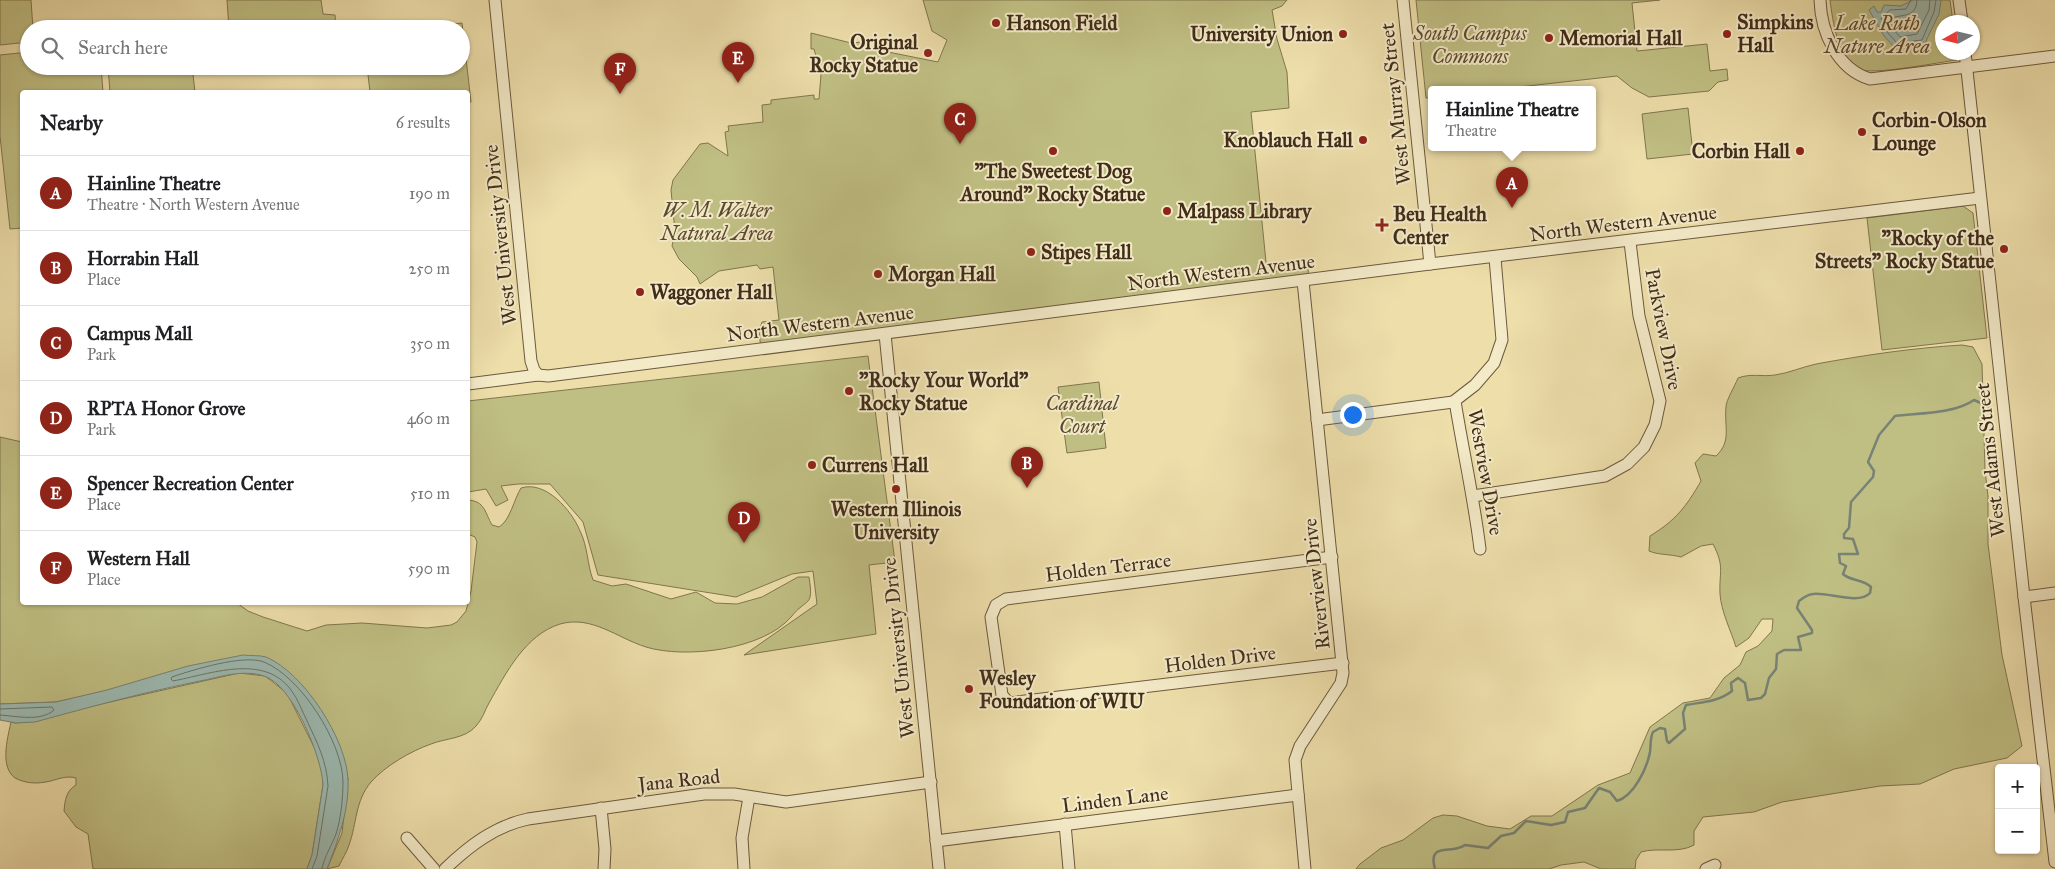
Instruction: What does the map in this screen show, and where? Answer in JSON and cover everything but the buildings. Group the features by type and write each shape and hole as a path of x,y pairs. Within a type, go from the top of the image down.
{"street":[{"name":"West University Drive","path":"495,0 531,361 538,375"},
{"name":"West Murray Street","path":"1403,0 1430,264"},
{"path":"1820,0 1824,25 1836,51 1849,68 1870,79 2055,56"},
{"path":"1959,0 1961,15"},
{"name":"West Adams Street","path":"1966,60 2024,597 2055,862"},
{"name":"North Western Avenue","path":"470,384 538,375 548,376 1430,264 1630,242 1980,198"},
{"name":"Parkview Drive","path":"1473,496 1606,476 1627,464 1640,452 1650,436 1655,425 1660,401 1640,316 1630,242"},
{"path":"1317,420 1455,401 1465,395 1494,363 1500,348 1502,330 1495,258"},
{"name":"Riverview Drive","path":"1303,281 1343,663 1341,684 1297,752 1295,760 1305,869"},
{"name":"West University Drive","path":"885,334 939,869"},
{"name":"Westview Drive","path":"1455,401 1465,466 1473,496 1480,549"},
{"name":"Holden Terrace","path":"1012,703 1004,700 1002,695 991,617 993,609 1002,600 1332,557"},
{"path":"2024,597 2055,593"},
{"name":"Holden Drive","path":"1012,703 1343,663"},
{"name":"Jana Road","path":"445,869 472,845 504,826 528,819 704,794 749,797 774,802 799,801 930,782"},
{"name":"Linden Lane","path":"936,841 1298,795"},
{"path":"744,869 742,838 749,797"},
{"path":"601,808 605,849 604,869"},
{"path":"1065,824 1070,869"},
{"path":"407,838 434,869"}],"green space":[{"path":"0,0 31,0 32,20 20,20 20,43 0,45"},
{"path":"227,0 321,0 323,14 335,15 335,20 228,20"},
{"name":"W. M. Walter Natural Area","path":"923,0 1287,0 1282,6 1272,10 1277,39 1287,72 1289,108 1251,112 1267,272 1308,268 1309,280 761,350 759,331 762,322 779,320 773,267 760,269 757,265 719,271 700,284 697,277 679,259 672,246 675,232 671,190 673,180 700,144 708,143 728,156 725,132 729,131 728,126 763,122 762,105 771,104 771,100 814,95 814,99 819,99 821,75 814,49 811,49 811,33 851,43 862,42 873,49 938,62 947,40 932,31"},
{"name":"South Campus Commons","path":"1416,0 1660,0 1632,3 1637,51 1707,44 1710,71 1727,69 1728,80 1718,82 1709,91 1649,97 1632,88 1617,76 1528,86 1428,86 1428,98 1426,98"},
{"name":"Lake Ruth Nature Area","path":"1830,0 1950,0 1952,15 1935,15 1935,60 1957,60 1891,70 1866,71 1859,69 1846,56 1837,38"},
{"path":"20,53 20,75 102,75 103,90 20,90 20,228 10,229 0,136 0,55"},
{"path":"109,75 193,75 195,90 110,90"},
{"path":"368,75 468,75 470,90 370,90"},
{"path":"1688,108 1693,154 1647,159 1642,114"},
{"path":"1963,206 1973,213 1987,338 1882,350 1867,218"},
{"path":"1962,345 1973,347 1982,364 1985,470 1988,496 1988,544 2002,655 2022,746 2007,758 1954,769 1920,784 1880,786 1782,802 1754,812 1703,817 1694,831 1694,845 1675,850 1641,852 1636,860 1635,869 1601,869 1584,862 1561,865 1549,869 1356,869 1381,848 1403,840 1433,818 1443,815 1457,816 1487,826 1510,829 1531,816 1552,816 1598,785 1630,773 1650,727 1683,703 1710,698 1724,678 1740,665 1746,652 1758,646 1772,631 1773,619 1762,619 1749,638 1736,647 1722,607 1720,594 1721,569 1713,544 1701,546 1681,557 1649,551 1650,536 1680,512 1701,481 1695,463 1703,454 1716,456 1724,445 1726,439 1726,404 1738,378 1775,375 1816,364 1871,355"},
{"path":"868,356 895,562 869,565 876,634 744,655 817,604 813,571 792,574 736,597 598,575 583,522 550,484 501,486 508,500 496,506 486,489 470,492 470,401"},
{"name":"Cardinal Court","path":"1099,382 1106,448 1067,453 1058,387"},
{"path":"0,437 20,442 20,605 240,605 248,611 263,617 307,631 326,625 362,623 427,628 451,625 457,622 466,611 468,605 470,605 477,542 475,537 470,535 470,500 481,505 492,525 499,527 509,515 521,488 530,487 549,493 571,515 583,537 593,580 612,586 626,584 671,599 696,592 715,603 737,604 762,597 798,577 809,577 810,598 778,628 762,637 723,649 681,652 662,651 635,643 594,625 583,623 560,624 548,629 518,656 502,680 480,721 472,730 461,736 431,744 407,755 383,770 371,782 359,804 352,837 346,853 339,866 327,869 342,833 348,778 265,657 56,702 0,704"},
{"path":"239,673 265,676 287,693 315,749 323,774 323,785 312,855 307,869 93,869 88,834 76,827 64,811 67,796 76,785 76,778 65,777 46,782 30,783 15,778 7,767 6,753 11,722 16,723"}],"water":[{"path":"1913,0 1941,0 1939,14 1935,15 1935,22 1924,45 1896,49 1884,36 1869,10 1874,6 1877,12 1881,12 1884,5 1901,6"},
{"path":"243,655 266,657 295,677 321,709 340,746 346,764 348,780 347,803 339,837 327,869 307,869 312,855 323,785 317,757 304,723 295,707 285,692 275,682 264,676 240,673 224,676 138,695 35,722 16,723 0,720 0,704 56,702 107,690 188,666"}],"waterway":[{"path":"1849,528 1851,502 1873,477 1874,471 1868,462 1879,435 1895,416 1957,408 1974,400 1990,407"},
{"path":"1435,869 1434,855 1442,850 1460,848 1465,845 1488,848 1501,836 1514,833 1526,821 1551,825 1565,822 1568,812 1585,808 1599,788 1610,792 1617,801 1623,798 1634,788 1643,773 1650,752 1653,732 1660,728 1665,729 1669,743 1685,729 1683,713 1686,705 1710,701 1727,695 1732,691 1731,683 1738,678 1745,683 1748,700 1761,698 1765,694 1769,678 1776,669 1777,654 1784,650 1801,650 1798,637 1812,633 1812,630 1797,608 1799,601 1811,594 1859,598 1870,593 1871,587 1868,584 1843,574 1846,566 1840,563 1839,554 1858,554 1853,539 1844,538 1844,534 1848,529"}],"place":[{"name":"Hanson Field","path":"996,23"},
{"name":"University Union","path":"1343,34"},
{"name":"Simpkins Hall","path":"1727,34"},
{"name":"Memorial Hall","path":"1549,38"},
{"name":"Original Rocky Statue","path":"928,53"},
{"name":"Spencer Recreation Center","path":"738,83"},
{"name":"Western Hall","path":"620,94"},
{"name":"Corbin-Olson Lounge","path":"1862,132"},
{"name":"Knoblauch Hall","path":"1363,140"},
{"name":"Campus Mall","path":"960,144"},
{"name":"\"The Sweetest Dog Around\" Rocky Statue","path":"1053,151"},
{"name":"Corbin Hall","path":"1800,151"},
{"name":"Hainline Theatre","path":"1512,208"},
{"name":"Malpass Library","path":"1167,211"},
{"name":"Beu Health Center","path":"1382,225"},
{"name":"\"Rocky of the Streets\" Rocky Statue","path":"2004,249"},
{"name":"Stipes Hall","path":"1031,252"},
{"name":"Morgan Hall","path":"878,274"},
{"name":"Waggoner Hall","path":"640,292"},
{"name":"\"Rocky Your World\" Rocky Statue","path":"849,391"},
{"name":"Currens Hall","path":"812,465"},
{"name":"Horrabin Hall","path":"1027,488"},
{"name":"Western Illinois University","path":"896,489"},
{"name":"RPTA Honor Grove","path":"744,543"},
{"name":"Wesley Foundation of WIU","path":"969,689"}]}
